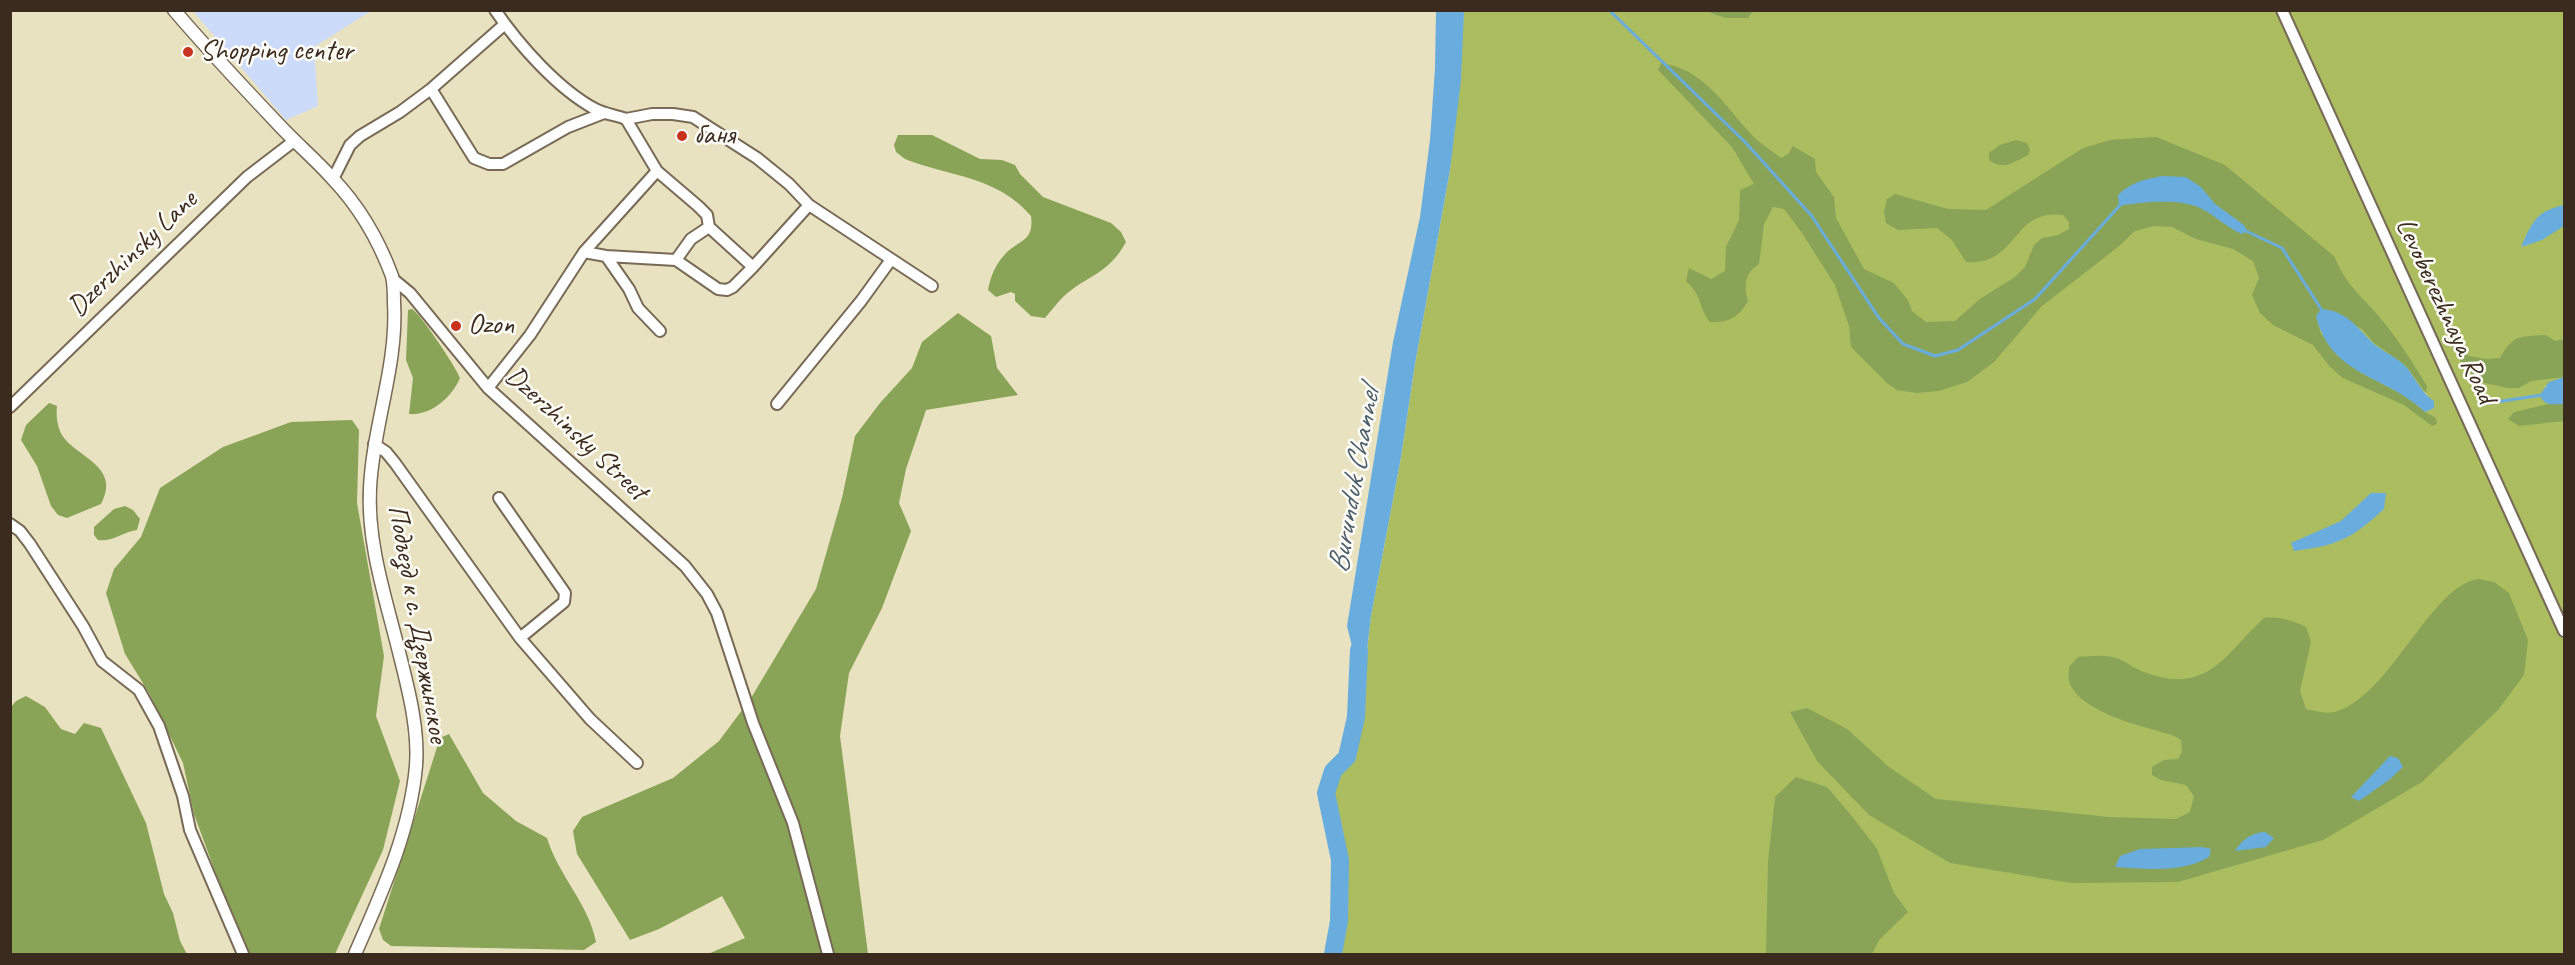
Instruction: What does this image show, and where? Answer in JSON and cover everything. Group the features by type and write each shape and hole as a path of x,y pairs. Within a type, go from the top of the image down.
{"street":[{"name":"Dzerzhinsky Street","path":"174,10 294,141 333,179 354,205 378,244 393,279 410,293 488,388 696,579 717,614 740,684 793,823 828,954"},
{"path":"495,10 505,24 571,93 604,112 626,119 652,114 693,117 757,158 789,184 809,205 890,261 913,272 932,286"},
{"name":"Levoberezhnaya Road","path":"2282,10 2565,631"},
{"path":"333,179 350,146 360,136 400,112 431,89 505,24"},
{"path":"431,89 474,158 489,165 503,164 568,126 604,112"},
{"path":"626,119 657,171 699,206 707,215 709,227 753,267"},
{"name":"Dzerzhinsky Lane","path":"10,407 247,177 294,141"},
{"path":"488,388 542,319 584,252 657,171"},
{"path":"584,252 606,256 676,260 718,289 727,290 753,267 809,205"},
{"path":"676,260 691,239 709,227"},
{"path":"606,256 629,289 638,308 660,331"},
{"path":"777,404 861,301 890,261"},
{"name":"Подъезд к с. Дзержинское","path":"355,954 400,841 416,764 411,706 374,550 370,522 374,444 391,365 396,322 393,279"},
{"path":"374,444 386,452 395,463 520,638 590,719 637,763"},
{"path":"499,498 565,592 564,602 520,638"},
{"path":"11,524 20,531 36,553 83,626 102,661 140,690 159,726 183,796 190,830 243,954"}],"shaded area":[{"path":"193,11 371,11 314,47 318,106 286,120"}],"green space":[{"path":"1464,11 2564,11 2564,377 2545,386 2564,404 2564,954 1333,954 1339,921 1340,860 1326,793 1333,771 1347,757 1356,717 1359,675 1367,650 1371,616 1401,457 1415,364 1450,170","holes":["2360,372 2426,393 2434,408 2428,409"]},
{"path":"1705,11 1753,11 1748,18 1726,18"},
{"path":"1661,63 1676,67 1701,80 1754,137 1781,158 1788,154 1793,146 1815,159 1816,172 1834,197 1836,218 1864,269 1894,283 1908,300 1912,311 1926,322 1955,321 1980,299 2015,277 2025,267 2034,245 2042,238 2058,235 2069,229 2069,222 2063,215 2046,215 2033,220 1996,255 1983,261 1966,262 1952,240 1937,228 1898,230 1886,223 1884,212 1887,199 1895,194 1948,209 1986,210 2083,148 2110,140 2156,137 2225,165 2335,257 2349,283 2382,320 2406,352 2427,386 2426,393 2406,366 2374,343 2362,329 2321,309 2316,316 2321,334 2360,372 2406,396 2436,418 2437,424 2432,426 2404,405 2343,378 2330,367 2313,345 2273,325 2260,313 2252,295 2259,278 2253,261 2233,249 2196,239 2172,227 2154,226 2135,231 2042,306 1994,362 1967,382 1939,391 1916,393 1897,390 1851,347 1849,326 1835,285 1784,209 1773,207 1764,224 1759,264 1750,272 1746,280 1748,301 1745,307 1733,318 1710,322 1696,292 1686,281 1689,268 1711,279 1725,271 1726,247 1739,220 1740,190 1754,184 1732,147 1658,70"},
{"path":"898,135 932,135 980,159 1002,160 1015,165 1020,174 1043,197 1111,223 1121,232 1126,242 1112,262 1072,289 1045,318 1031,316 1015,301 1015,294 1011,292 996,297 988,290 992,274 1000,260 1029,235 1031,216 1018,203 988,185 905,159 896,152 894,145"},
{"path":"2016,140 2027,143 2030,150 2028,155 2004,165 1989,160 1989,153 2000,145"},
{"path":"412,309 438,341 460,378 452,392 440,404 417,414 409,414 413,378 406,360 408,310"},
{"path":"958,313 991,336 997,368 1018,395 926,410 906,469 899,503 911,531 882,608 849,673 840,736 868,954 708,954 745,938 722,896 659,929 630,940 577,854 573,831 582,817 673,778 719,741 751,698 816,589 842,498 855,436 880,403 912,368 922,342"},
{"path":"2546,335 2555,341 2564,339 2564,377 2531,381 2519,388 2479,382 2462,363 2452,347 2457,344 2469,356 2486,359 2500,358 2509,345 2518,338"},
{"path":"49,403 57,406 58,422 64,438 96,465 106,481 106,492 101,504 67,518 58,515 51,506 37,466 21,440 26,425"},
{"path":"2548,404 2564,404 2564,421 2519,426 2508,419 2514,412"},
{"path":"352,420 359,430 357,503 384,656 376,716 400,781 383,850 335,954 249,954 232,918 194,814 183,763 149,693 125,654 106,593 114,569 141,537 160,488 223,447 291,422"},
{"path":"125,506 133,510 140,519 137,530 108,540 98,540 94,535 94,527 114,509"},
{"path":"2478,579 2494,582 2509,593 2528,640 2524,675 2498,710 2422,782 2323,840 2178,882 2071,883 1950,863 1869,815 1817,761 1790,712 1807,708 1847,729 1889,767 1936,799 2109,817 2176,819 2190,812 2194,796 2186,785 2161,780 2152,775 2152,767 2164,760 2178,759 2182,752 2181,740 2170,734 2117,718 2082,699 2074,690 2069,679 2069,667 2078,657 2114,657 2144,672 2166,678 2184,679 2200,675 2213,668 2264,618 2286,620 2306,627 2311,642 2300,691 2306,709 2330,713 2358,700 2394,663 2444,600 2461,586"},
{"path":"26,696 45,707 61,729 75,734 84,723 101,728 146,823 164,894 173,913 180,941 187,954 11,954 11,707 16,701"},
{"path":"449,734 483,793 516,821 547,838 558,865 592,928 596,942 584,950 391,946 383,940 379,929 440,738"},
{"path":"1796,777 1827,787 1851,815 1877,849 1894,893 1908,912 1879,940 1872,954 1766,954 1768,862 1775,797"}],"water":[{"path":"1436,11 1464,11 1461,80 1450,170 1415,364 1401,457 1371,616 1367,650 1359,675 1347,626 1393,342 1420,217 1430,140"},
{"path":"2162,176 2186,177 2201,187 2215,204 2244,225 2247,231 2242,234 2202,209 2183,203 2150,202 2119,206 2118,195 2128,187"},
{"path":"2564,205 2564,226 2542,240 2521,247 2536,219 2547,211"},
{"path":"2321,309 2330,310 2345,317 2374,344 2404,365 2423,391 2434,401 2434,408 2425,412 2409,399 2347,363 2323,336 2316,316"},
{"path":"2564,377 2564,404 2550,404 2544,401 2540,395 2549,382"},
{"path":"2371,493 2386,493 2384,509 2353,534 2334,543 2294,551 2291,543 2341,521"},
{"path":"2390,756 2398,758 2403,767 2359,801 2351,797"},
{"path":"2265,832 2274,838 2266,847 2235,851 2248,837"},
{"path":"2202,847 2211,849 2209,857 2187,866 2164,869 2115,867 2120,856 2140,849"}],"waterway":[{"path":"1609,10 1745,142 1811,215 1879,318 1903,344 1935,356 1958,350 2035,299 2122,203"},
{"path":"2246,231 2282,248 2323,312"},
{"path":"2483,404 2542,395"},
{"name":"Burunduk Channel","path":"1333,954 1339,921 1340,860 1326,793 1333,771 1347,757 1356,717 1359,650"}],"place":[{"name":"Shopping center","path":"188,52"},
{"name":"баня","path":"682,136"},
{"name":"Ozon","path":"456,326"}]}
